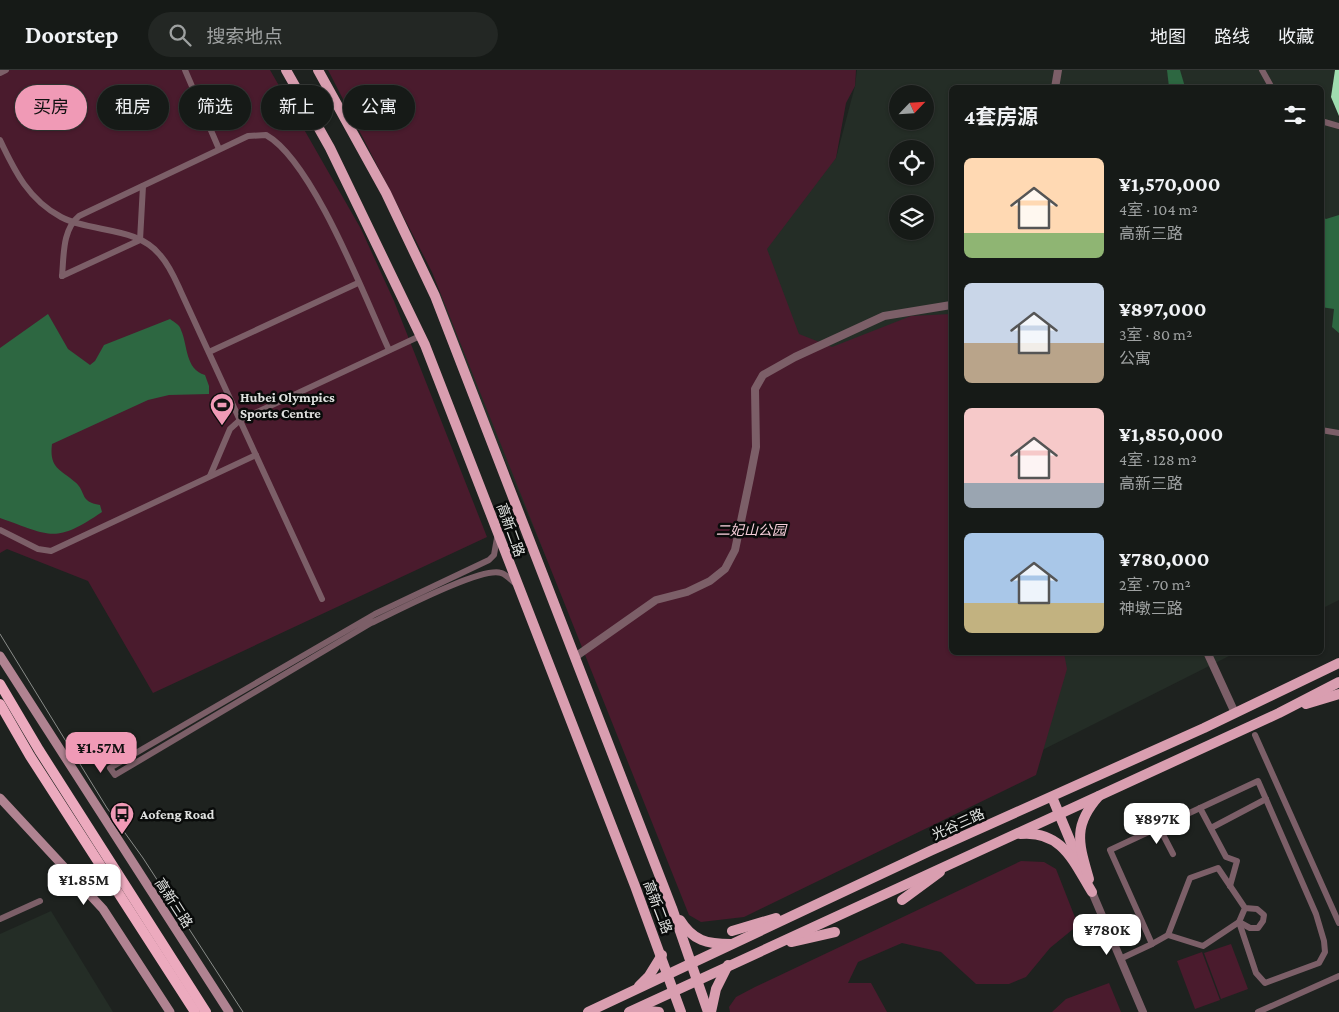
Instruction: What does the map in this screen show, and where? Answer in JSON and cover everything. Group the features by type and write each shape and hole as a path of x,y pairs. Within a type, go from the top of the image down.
{"highway":[{"path":"0,684 44,759 206,1012"},
{"path":"0,704 30,756 195,1012"}],"main road":[{"name":"高新二路","path":"286,70 334,156 420,336 662,955 681,1012"},
{"name":"高新二路","path":"318,70 386,193 435,296 672,908 709,1012"},
{"name":"高新三路","path":"0,656 229,1012"},
{"name":"光谷三路","path":"588,1012 670,976 805,910 1235,713 1337,663"},
{"path":"631,1011 1059,812 1279,713 1339,682"},
{"path":"1279,713 1339,694"},
{"path":"1092,892 1079,842 1082,824 1087,812 1102,793"},
{"path":"1052,797 1092,892"},
{"path":"0,798 103,909 170,1012"},
{"path":"1010,835 1033,833 1047,836 1062,846 1092,892"},
{"path":"902,900 956,860"},
{"path":"672,908 694,938 707,944 734,944"},
{"path":"732,931 805,910"},
{"path":"770,946 835,932"},
{"path":"635,990 649,976 662,955"},
{"path":"709,1012 716,989 728,966"},
{"path":"631,1011 659,1012"}],"street":[{"path":"0,73 6,70"},
{"path":"186,70 220,149"},
{"path":"1056,85 1058,70"},
{"path":"1262,70 1270,85"},
{"path":"1324,122 1339,126"},
{"path":"140,240 62,276 64,247 72,222 79,216 220,149 257,134 266,135 279,144 319,200 389,350"},
{"path":"0,140 16,174 25,188 49,210 72,222 140,240 160,253 172,271 322,599"},
{"path":"140,240 143,186"},
{"path":"209,352 358,282"},
{"path":"575,657 656,600 687,592 710,581 725,569 735,550 750,478 756,447 755,389 763,375 795,357 884,316 949,304"},
{"path":"210,476 230,429 240,420 420,336"},
{"path":"1324,430 1339,433"},
{"path":"0,530 38,549 51,551 256,455"},
{"path":"497,532 494,555 489,560 375,614 110,768 115,775 371,623 412,604 482,573 501,573 516,584"},
{"path":"1208,655 1235,713"},
{"path":"1254,735 1339,922"},
{"path":"1152,944 1110,850 1258,781 1316,914 1324,941 1325,952 1319,963 1265,983 1256,973 1239,922"},
{"path":"1211,828 1266,799"},
{"path":"1200,808 1226,857 1237,861 1230,886"},
{"path":"1159,827 1173,854"},
{"path":"1120,958 1168,935 1190,878 1218,868 1245,908"},
{"path":"1092,892 1143,1012"},
{"path":"0,919 40,901"},
{"path":"1239,922 1250,928 1258,928 1263,921 1264,915 1257,909 1245,908"},
{"path":"1168,935 1203,946 1239,922 1245,908"},
{"path":"1258,1012 1339,976"}],"shaded area":[{"name":"二妃山公园","path":"857,70 1339,70 1339,600 1324,608 1324,85 949,85 949,655 1231,655 701,922 435,296 452,289 714,249 836,158 855,86"},
{"path":"1167,70 1180,70 1184,85 1169,85"},
{"path":"1339,215 1339,333 1332,327 1334,309 1324,307 1324,218 1326,219"},
{"path":"48,314 68,349 90,365 95,361 104,345 170,319 180,328 190,362 194,368 205,375 209,386 209,394 169,395 148,400 52,444 54,463 60,471 79,486 89,502 100,505 102,512 73,529 63,533 52,534 0,518 0,348"},
{"path":"51,911 113,1012 0,1012 0,934"}],"green space":[{"name":"Hubei Olympics Sports Centre","path":"0,70 270,70 279,85 261,85 261,130 304,130 361,229 394,301 487,537 153,693 88,581 7,549 0,553"},
{"name":"二妃山公园","path":"328,70 856,70 855,86 846,103 836,158 767,249 799,334 832,347 911,316 949,314 949,655 1064,655 1067,669 1036,775 744,917 701,922 689,915 432,272 359,130 415,130 415,85 343,85 343,99"},
{"path":"1021,861 1044,862 1056,869 1078,925 1050,948 1026,977 1009,984 976,984 941,952 902,943 858,962 848,983 871,983 887,1012 730,1012 729,1007 736,997 755,987"},
{"path":"1231,944 1248,989 1221,999 1204,953"},
{"path":"1202,952 1220,1000 1195,1009 1177,961"},
{"path":"1109,983 1121,1012 1052,1012 1066,999"}],"building":[{"path":"1335,70 1339,70 1339,116 1331,97"}],"tram line":[{"path":"0,634 107,808 143,858 243,1012"}],"place":[{"name":"Hubei Olympics Sports Centre","path":"222,426"},
{"name":"Aofeng Road","path":"122,835"}]}
